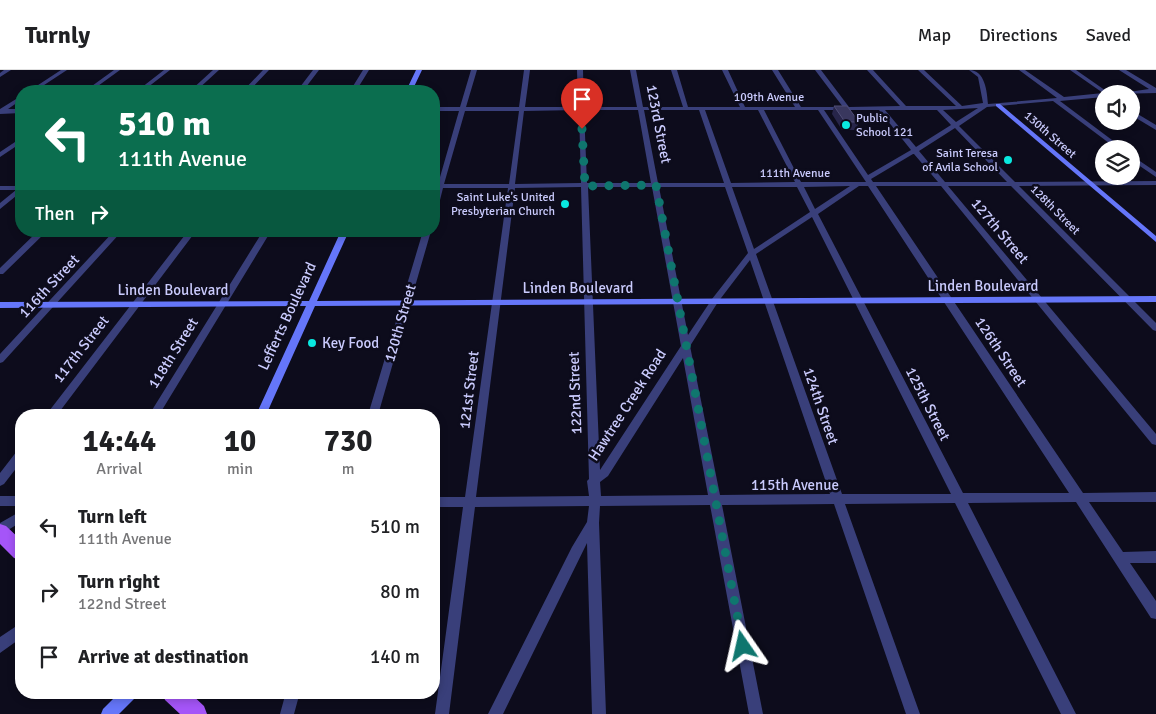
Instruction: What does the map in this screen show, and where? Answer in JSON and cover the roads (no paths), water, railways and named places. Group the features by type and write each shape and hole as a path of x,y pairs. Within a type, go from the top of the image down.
{"main road":[{"path":"412,85 419,70"},
{"name":"130th Street","path":"998,105 1156,240"},
{"name":"Lefferts Boulevard","path":"264,409 342,237"},
{"name":"Linden Boulevard","path":"0,305 1156,299"},
{"path":"0,531 15,546"},
{"path":"108,714 124,699"},
{"path":"180,699 196,714"}],"street":[{"path":"0,75 8,70"},
{"path":"41,85 64,70"},
{"path":"96,85 117,70"},
{"path":"147,85 166,70"},
{"path":"200,85 216,70"},
{"path":"252,85 266,70"},
{"path":"305,85 316,70"},
{"path":"357,85 366,70"},
{"path":"440,177 474,70"},
{"name":"121st Street","path":"442,714 527,70"},
{"name":"122nd Street","path":"580,70 595,500 593,523 599,714"},
{"name":"123rd Street","path":"633,70 756,714"},
{"path":"674,70 686,108"},
{"path":"725,70 743,108"},
{"path":"775,70 799,108"},
{"path":"818,70 847,108"},
{"path":"870,70 904,108"},
{"path":"921,70 961,108"},
{"path":"869,181 984,107 986,103 980,76 972,70"},
{"path":"1022,70 1062,99"},
{"path":"1073,70 1095,86"},
{"path":"1122,70 1156,90"},
{"path":"1140,92 1156,90"},
{"name":"109th Avenue","path":"440,110 961,108 1095,95"},
{"path":"1055,100 1108,140"},
{"path":"1,111 15,102"},
{"name":"124th Street","path":"701,108 913,714"},
{"name":"125th Street","path":"760,108 1070,714"},
{"name":"126th Street","path":"820,108 1154,607"},
{"name":"127th Street","path":"880,108 1156,441"},
{"name":"128th Street","path":"938,108 1156,328"},
{"path":"1,111 15,111"},
{"path":"1140,118 1156,128"},
{"path":"0,155 15,144"},
{"path":"1140,163 1156,175"},
{"name":"111th Avenue","path":"440,186 858,184 869,181 942,184 1156,183"},
{"name":"Hawtree Creek Road","path":"593,480 604,473 685,345 715,301 751,254 858,184"},
{"path":"0,188 15,189"},
{"path":"0,207 15,194"},
{"path":"0,272 37,237"},
{"name":"116th Street","path":"0,360 112,237"},
{"name":"117th Street","path":"56,409 187,237"},
{"name":"118th Street","path":"158,409 263,237"},
{"name":"120th Street","path":"376,409 425,237"},
{"path":"0,481 15,462"},
{"name":"115th Avenue","path":"440,502 1156,497"},
{"path":"0,501 15,501"},
{"path":"0,531 15,520"},
{"path":"495,714 576,551 593,523"},
{"path":"1122,558 1156,556"},
{"path":"0,646 15,635"},
{"path":"287,714 291,699"}],"place":[{"name":"Public School 121","path":"846,125"},
{"name":"Saint Teresa of Avila School","path":"1008,160"},
{"name":"Saint Luke's United Presbyterian Church","path":"565,204"},
{"name":"Key Food","path":"312,343"}]}
